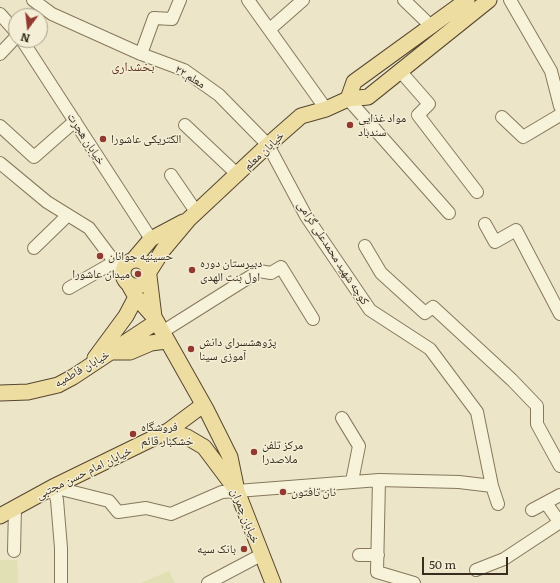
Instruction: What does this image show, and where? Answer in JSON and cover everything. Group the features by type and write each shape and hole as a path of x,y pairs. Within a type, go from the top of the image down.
{"main road":[{"path":"348,99 354,82 432,27 467,0"},
{"name":"خیابان معلم","path":"149,274 163,250 193,216 301,116 326,109 348,99 368,97 489,0"},
{"name":"خیابان معلم","path":"134,259 150,239 193,216"},
{"path":"150,239 163,250"},
{"path":"112,352 130,352 151,343 160,328 148,268 142,261 134,259 126,264 122,272"},
{"path":"122,272 132,285 140,285 149,274"},
{"path":"122,272 136,297 160,328 203,405 230,457 237,491"},
{"path":"91,364 126,316 136,297"},
{"name":"خیابان فاطمیه","path":"0,393 28,392 51,387 73,377 91,364 112,352 160,328"},
{"name":"خیابان امام حسن مجتبی","path":"0,516 53,487 168,432 203,405"},
{"name":"خیابان چمران","path":"168,432 187,437 204,447 237,491 273,583"}],"street":[{"name":"معلم ۲۲","path":"33,0 52,14 141,54 184,70 219,95 268,145"},
{"path":"141,54 154,18 172,19 180,0"},
{"path":"248,0 326,109"},
{"path":"270,29 303,0"},
{"path":"404,0 432,27"},
{"path":"510,0 551,71 560,106"},
{"path":"0,14 8,23"},
{"path":"0,54 8,46"},
{"name":"خیابان هجرت","path":"27,48 150,239"},
{"path":"401,72 429,104 418,115 477,192"},
{"path":"348,99 449,213"},
{"path":"502,117 524,137 560,115"},
{"path":"0,126 34,157 74,121"},
{"path":"184,124 238,175"},
{"name":"کوچه شهید محمدعلی گرامی","path":"268,145 306,216 370,310 430,348 477,412 492,486 498,504"},
{"path":"0,163 47,202 89,228 122,272 69,288"},
{"path":"171,175 193,216"},
{"path":"34,248 68,215"},
{"path":"485,224 495,242 516,230 560,314"},
{"path":"366,246 381,273 425,313 433,307 512,380 537,406 537,424 560,466"},
{"path":"160,328 259,271 271,273 280,267 313,319"},
{"path":"342,418 359,446 352,482"},
{"path":"378,480 378,578 414,583"},
{"path":"53,487 109,501 118,512 146,508 171,514 222,492 378,480 460,482 492,486"},
{"path":"53,487 57,500 61,548 61,583"},
{"path":"532,510 560,495"},
{"path":"476,570 504,559 560,523 546,503"},
{"path":"14,551 15,508"},
{"path":"208,583 261,555"},
{"path":"359,555 378,555"}],"shaded area":[{"path":"0,560 17,560 18,583 0,583"},
{"path":"169,571 175,583 141,583"}],"place":[{"name":"مواد غذایی سندباد","path":"350,125"},
{"name":"الکتریکی عاشورا","path":"103,139"},
{"name":"حسینیه جوانان","path":"100,256"},
{"name":"دبیرستان دوره اول بنت الهدی","path":"192,270"},
{"name":"میدان عاشورا","path":"138,274"},
{"name":"پژوهشسرای دانش آموزی سینا","path":"191,349"},
{"name":"فروشگاه خشکبار قائم","path":"133,434"},
{"name":"مرکز تلفن ملاصدرا","path":"254,452"},
{"name":"نان تافتون","path":"283,492"},
{"name":"بانک سپه","path":"244,549"}],"district":[{"name":"بخشداری","path":"133,67"}]}
